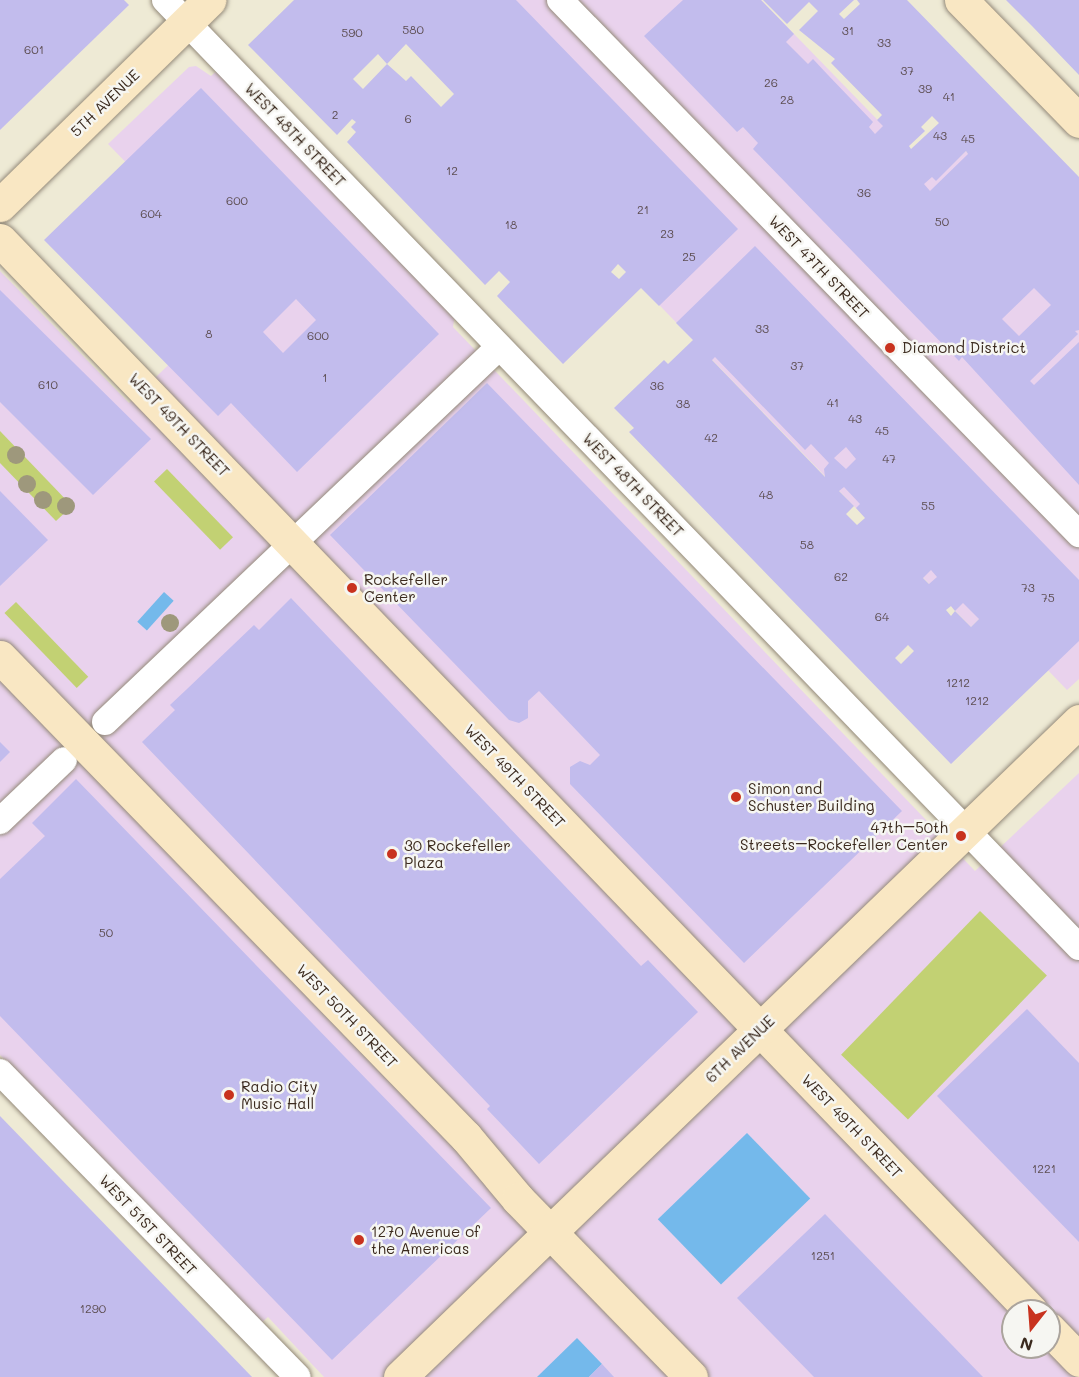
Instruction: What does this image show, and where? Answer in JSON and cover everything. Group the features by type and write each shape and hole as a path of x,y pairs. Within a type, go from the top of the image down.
{"main road":[{"path":"961,0 1079,121"},
{"name":"5TH AVENUE","path":"0,205 187,7"},
{"name":"WEST 49TH STREET","path":"0,240 1019,1299"},
{"name":"WEST 50TH STREET","path":"0,657 465,1137 550,1232 691,1377"},
{"name":"6TH AVENUE","path":"400,1377 1079,721"},
{"path":"1061,1341 1079,1360"}],"street":[{"name":"WEST 47TH STREET","path":"560,0 1079,534"},
{"name":"WEST 48TH STREET","path":"187,7 499,347 1079,947"},
{"path":"105,722 499,347"},
{"path":"0,821 64,760"},
{"name":"WEST 51ST STREET","path":"0,1072 298,1377"}],"shaded area":[{"name":"Diamond District","path":"364,0 761,0 936,180 966,151 1079,327 1079,679 1067,690 989,609 971,627"},
{"name":"Rockefeller Center","path":"196,66 211,76 220,68 455,314 453,327 975,871 1079,773 1079,1377 324,1377 268,1317 260,1324 0,1055 0,271 129,403 248,288 108,144 189,67"}],"green space":[{"path":"0,431 72,506 56,521 0,463"},
{"path":"167,469 233,537 220,550 154,482"},
{"path":"16,602 88,677 77,688 4,613"},
{"path":"980,911 1047,976 908,1119 841,1055"}],"water":[{"path":"164,592 174,601 147,630 137,622"},
{"path":"747,1133 810,1198 721,1285 658,1219"},
{"path":"577,1338 602,1364 589,1377 537,1377"}],"building":[{"path":"0,0 124,0 129,5 0,130"},
{"path":"294,0 516,0 738,229 659,306 641,288 563,364 497,296 510,282 499,271 485,285 347,142 356,132 351,127 356,122 352,119 337,135 248,45","holes":["406,44 454,94 441,107 411,76 406,81 387,64","378,54 387,64 363,89 353,79","618,264 626,272 619,279 611,272"]},
{"path":"683,0 761,0 794,34 786,42 808,64 813,59 873,122 869,127 875,134 883,126 877,120 882,115 831,63 835,59 799,30 818,11 809,2 787,24 763,0 854,0 839,14 844,19 860,4 857,0 907,0 1079,177 1079,330 1075,331 1078,334 1030,381 1034,385 1079,342 1079,485 962,357 959,361 753,149 758,143 743,127 737,132 644,36","holes":["932,116 939,123 911,149 909,146 925,131 921,127","966,151 968,154 930,191 924,184 932,177 936,181","1034,288 1051,305 1019,336 1002,319"]},
{"path":"1006,0 1079,0 1079,75 1032,26"},
{"path":"201,88 439,334 297,472 231,403 218,416 44,240","holes":["296,299 316,320 283,353 263,332"]},
{"path":"755,246 1079,580 1079,641 951,764 629,432 634,428 614,408 664,360 668,364 693,340 676,323","holes":["715,357 805,450 811,444 829,463 824,469 825,477 712,360","846,447 856,459 846,469 834,458","844,487 860,504 856,508 865,518 857,525 846,514 854,506 839,491","931,570 937,577 929,584 923,578","963,603 979,619 971,627 955,611","951,606 955,611 951,616 946,610","908,645 914,651 901,664 895,658"]},
{"path":"0,290 151,439 93,495 0,402"},
{"path":"487,383 902,811 744,963 570,784 570,767 580,761 590,765 600,755 539,691 528,701 528,718 519,723 509,720 330,535"},
{"path":"0,491 48,540 0,586"},
{"name":"30 Rockefeller Plaza","path":"291,598 641,966 648,960 698,1012 539,1164 487,1109 490,1106 142,742 175,710 170,705 254,625 259,630"},
{"path":"0,742 10,752 0,762"},
{"path":"76,779 491,1208 332,1360 0,1016 0,879 45,836 32,823"},
{"path":"1027,1009 1079,1063 1079,1242 937,1096"},
{"path":"0,1116 120,1240 252,1377 0,1377"},
{"path":"825,1214 983,1377 814,1377 737,1298"},
{"path":"602,1364 614,1377 589,1377"}],"place":[{"name":"Diamond District","path":"890,348"},
{"name":"Rockefeller Center","path":"352,588"},
{"name":"Simon and Schuster Building","path":"736,797"},
{"name":"47th–50th Streets–Rockefeller Center","path":"961,836"},
{"name":"30 Rockefeller Plaza","path":"392,854"},
{"name":"Radio City Music Hall","path":"229,1095"},
{"name":"1270 Avenue of the Americas","path":"359,1240"}]}
